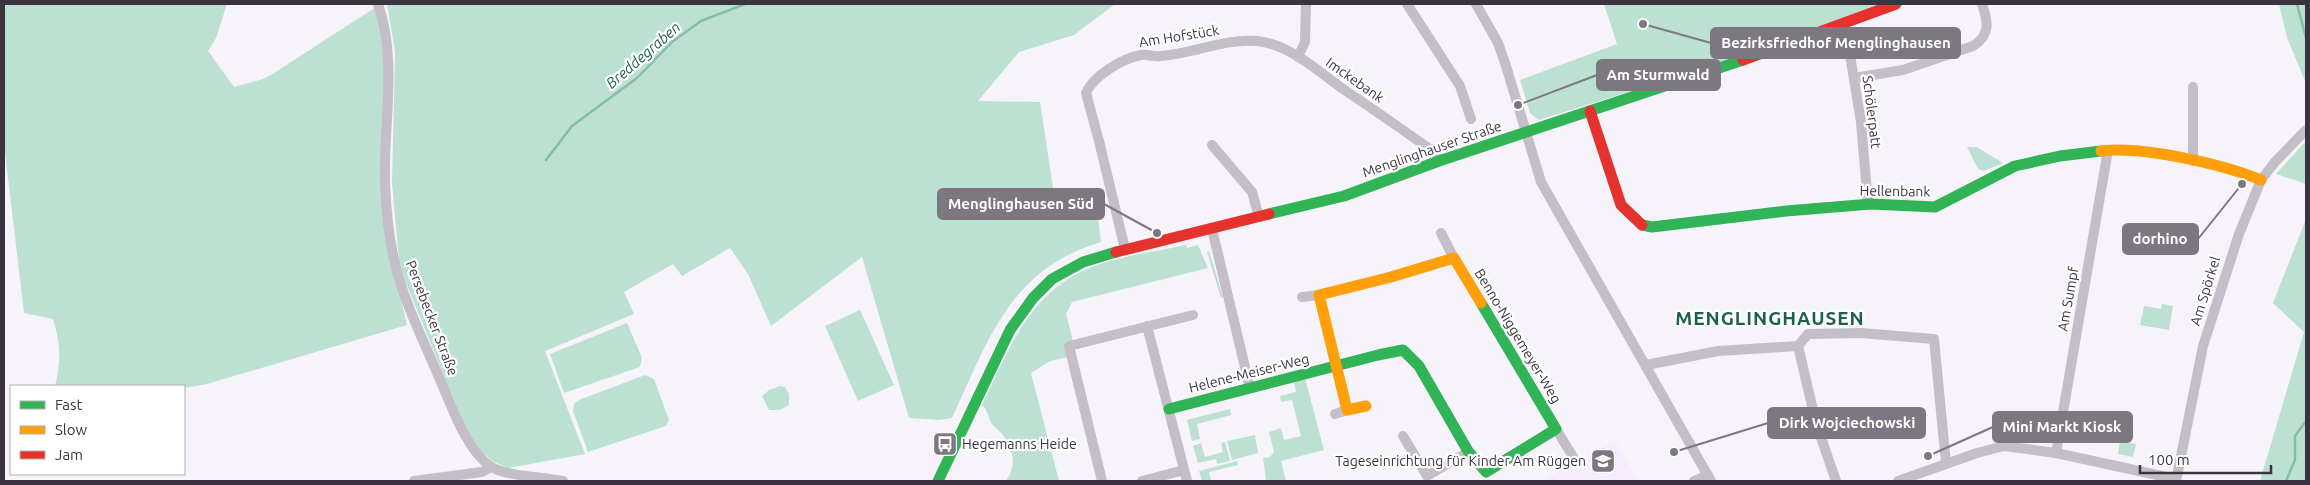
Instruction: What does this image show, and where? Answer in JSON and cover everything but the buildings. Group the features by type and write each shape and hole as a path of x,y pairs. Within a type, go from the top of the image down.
{"street":[{"name":"Persebecker Straße","path":"378,4 386,32 389,57 385,183 388,225 393,255 399,278 412,312 458,421 472,445 491,467"},
{"path":"1298,58 1305,42 1306,4"},
{"path":"1407,4 1460,86 1471,119"},
{"path":"1476,4 1501,51 1541,182 1710,478 1694,481"},
{"name":"Menglinghauser Straße","path":"938,481 1010,330 1026,306 1052,279 1070,269 1099,256 1344,196 1439,161 1590,112 1896,4"},
{"path":"1854,78 1904,70 1973,46 1986,32 1988,23 1982,4"},
{"name":"Schölerpatt","path":"1843,24 1861,121 1868,204"},
{"name":"Am Hofstück","path":"1124,250 1099,141 1087,100 1086,93 1089,86 1121,63 1141,55 1159,56 1237,41 1257,41 1274,44 1298,58"},
{"name":"Imckebank","path":"1298,58 1427,147 1436,154 1439,161"},
{"path":"2193,87 2193,161"},
{"name":"Hellenbank","path":"1590,112 1621,205 1643,226 1667,226 1759,214 1868,204 1935,207 2015,166 2060,156 2108,150 2136,150 2193,161 2241,172 2261,180"},
{"name":"Am Spörkel","path":"2176,480 2203,346 2231,256 2261,180 2280,156 2306,130"},
{"path":"1212,145 1252,192 1259,217"},
{"name":"Am Sumpf","path":"2056,453 2108,150"},
{"path":"1212,229 1250,388"},
{"name":"Benno-Niggemeyer-Weg","path":"1440,233 1575,460"},
{"path":"1302,297 1319,295 1391,277 1454,258"},
{"path":"1319,295 1347,410"},
{"path":"1102,481 1069,346 1192,315"},
{"path":"1147,326 1186,481"},
{"path":"1646,365 1718,351 1798,346 1808,334 1861,333 1934,339 1946,463"},
{"path":"1798,346 1816,423 1836,481"},
{"name":"Helene-Meiser-Weg","path":"1169,409 1400,350 1407,351 1423,373 1468,452 1486,472 1556,429"},
{"path":"1335,414 1366,406"},
{"path":"1403,436 1427,476 1468,452"},
{"path":"1898,481 1946,463 2004,446 2056,453 2176,480"},
{"path":"414,481 482,472 491,467 514,474 563,481"},
{"path":"1142,481 1184,470"}],"shaded area":[{"name":"Tageseinrichtung für Kinder Am Rüggen","path":"1615,441 1638,481 1542,481"}],"green space":[{"path":"4,4 227,4 216,38 208,51 234,87 263,79 274,73 376,7 386,62 382,130 399,291 407,325 207,384 185,388 185,385 55,385 59,352 58,336 53,319 24,313 4,144"},
{"path":"387,4 1115,4 1074,35 1019,52 978,101 1040,102 1055,201 1070,200 1095,192 1101,242 1070,254 1045,270 1024,289 1006,310 991,335 952,418 939,420 909,418 862,257 771,326 748,274 730,248 682,276 673,264 624,292 634,314 545,351 585,454 508,468 494,462 480,450 464,425 404,278 399,260 392,184 395,52"},
{"path":"1604,4 1880,4 1753,50 1539,120 1530,113 1520,80 1617,44"},
{"path":"2279,4 2306,4 2306,83 2287,38"},
{"path":"2306,141 2306,184 2276,174"},
{"path":"1967,147 1977,147 2003,163 1984,171 1978,169"},
{"path":"2306,219 2306,481 2260,481 2304,332 2273,303"},
{"path":"1186,245 1187,248 1198,245 1208,268 1072,302 1066,314 1073,341 1065,344 1068,357 1050,361 1031,373 1059,481 1006,481 1012,469 1013,457 1009,445 1002,434 991,423 987,411 982,405 1014,340 1026,321 1040,303 1057,287 1076,274 1111,261"},
{"path":"1209,251 1223,297 1221,298 1207,252"},
{"path":"2162,304 2173,306 2169,330 2140,325 2144,306 2161,309"},
{"path":"860,310 894,385 858,401 825,326"},
{"path":"627,323 642,358 640,367 564,393 550,354"},
{"path":"645,375 654,379 669,420 666,426 588,452 573,411 574,404 579,400"},
{"path":"1305,378 1324,450 1281,461 1286,481 1266,481 1263,458 1270,457 1274,452 1269,432 1281,428 1284,440 1301,436 1292,400 1281,402 1280,396 1296,392 1294,381"},
{"path":"780,386 785,387 789,394 789,405 780,410 769,410 762,396 769,390"},
{"path":"1230,409 1231,415 1197,424 1200,439 1192,441 1187,420"},
{"path":"1255,435 1258,453 1232,460 1227,441"},
{"path":"2120,441 2136,444 2133,457 2118,454"},
{"path":"1225,442 1230,461 1217,464 1216,459 1198,463 1193,446 1201,443 1205,457 1223,452 1221,443"},
{"path":"1237,461 1238,465 1209,472 1211,481 1202,481 1199,471"}],"waterway":[{"name":"Breddegraben","path":"546,160 572,126 637,78 672,42 701,21 745,4"},
{"path":"2297,4 2306,38"},
{"path":"2286,481 2295,460 2295,436 2306,421"}],"traffic: fast":[{"path":"1269,214 1344,196 1439,161 1743,60"},
{"path":"1642,225 1652,227 1786,211 1871,204 1935,207 2015,166 2060,156 2101,151"},
{"path":"938,481 1010,330 1033,298 1052,279 1083,262 1116,252"},
{"path":"1169,409 1403,350 1419,366 1468,451 1486,472 1556,429 1481,303"}],"traffic: slow":[{"path":"2101,151 2138,151 2160,154 2204,162 2261,180"},
{"path":"1366,406 1347,410 1319,295 1391,277 1454,258 1481,303"}],"traffic: jam":[{"path":"1743,60 1896,4"},
{"path":"1590,111 1621,205 1642,225"},
{"path":"1116,252 1269,214"}],"place":[{"name":"Bezirksfriedhof Menglinghausen","path":"1643,24"},
{"name":"Am Sturmwald","path":"1518,105"},
{"name":"dorhino","path":"2242,184"},
{"name":"Menglinghausen Süd","path":"1157,233"},
{"name":"Hegemanns Heide","path":"945,444"},
{"name":"Dirk Wojciechowski","path":"1674,452"},
{"name":"Mini Markt Kiosk","path":"1928,456"},
{"name":"Tageseinrichtung für Kinder Am Rüggen","path":"1603,461"}],"district":[{"name":"MENGLINGHAUSEN","path":"1770,318"}]}
